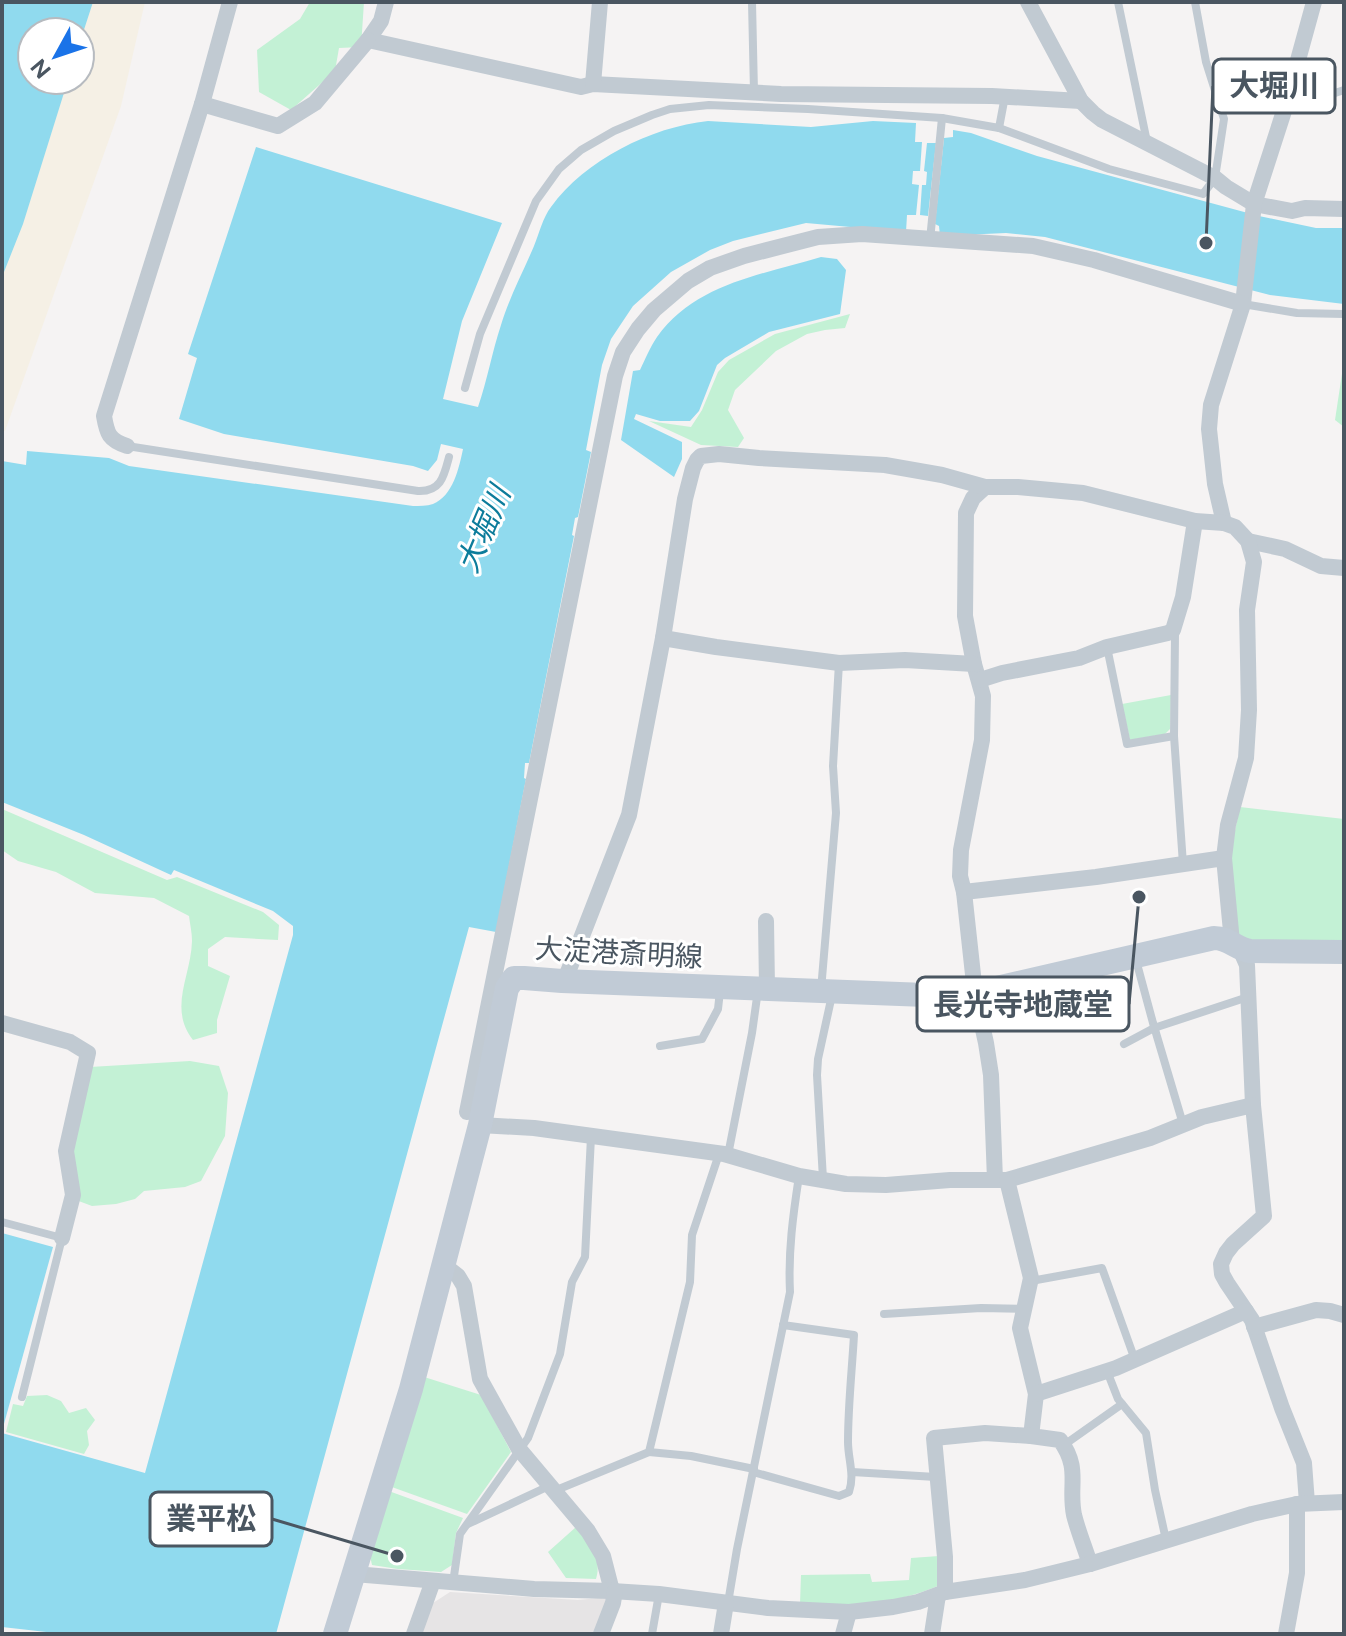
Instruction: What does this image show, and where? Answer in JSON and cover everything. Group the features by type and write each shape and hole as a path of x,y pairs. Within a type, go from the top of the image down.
{"main road":[{"name":"大淀港斎明線","path":"335,1634 411,1389 444,1265 473,1118 509,984 517,977 933,996 975,993 1214,938 1225,939 1250,951 1344,952"}],"street":[{"path":"127,446 116,442 106,431 104,416 202,104 230,2"},
{"path":"202,104 278,126 315,103 368,40 381,21 386,2"},
{"path":"593,84 600,2"},
{"path":"1028,2 1081,101 1102,120 1215,178 1254,204 1292,211 1305,208 1344,209"},
{"path":"1224,523 1215,484 1210,417 1243,304 1254,204 1314,2"},
{"path":"368,40 581,87 593,84 754,93 1005,96 1081,101"},
{"path":"1243,304 1094,260 1033,246 862,234 818,237 744,256 710,268 661,303 623,352 615,376 473,1118 724,1154 799,1176 846,1184 886,1185 1001,1180 1150,1138 1202,1117 1253,1105"},
{"path":"562,981 629,815 663,638 685,499 693,468 701,456 719,454 885,465 942,475 985,487 1083,493 1195,521 1235,527 1248,541 1254,562 1247,610 1249,710 1246,758 1228,825 1224,858 1236,946 1247,965 1253,1105 1264,1216 1233,1244 1221,1264 1222,1274 1254,1327 1304,1463 1297,1573 1286,1634"},
{"path":"985,487 973,498 966,513 965,616 983,696 982,740 961,850 960,876 975,993 991,1075 1001,1180 1023,1240 1030,1281 1020,1328 1036,1394 1031,1436"},
{"path":"663,638 839,663 905,660 977,672 1002,673 1079,658 1107,647 1173,630 1183,597 1195,521"},
{"path":"1248,541 1285,549 1321,566 1344,568"},
{"path":"964,892 1224,858"},
{"path":"762,988 766,921"},
{"path":"2,1023 70,1042 88,1053 66,1151 73,1195 62,1238"},
{"path":"444,1265 458,1276 464,1286 480,1379 519,1449 588,1531 603,1556 613,1591 613,1603 601,1634"},
{"path":"1254,1327 1316,1310 1344,1315"},
{"path":"1036,1394 1135,1361 1246,1311"},
{"path":"932,1634 945,1557 934,1438 985,1433 1060,1440 1073,1467 1074,1512 1090,1564"},
{"path":"354,1574 534,1589 659,1594 768,1608 849,1612 893,1607 941,1594 1025,1580 1090,1564 1252,1514 1302,1504 1344,1502"},
{"path":"414,1634 433,1581"},
{"path":"721,1634 726,1603"},
{"path":"843,1634 849,1612"}],"lane":[{"path":"752,2 754,93"},
{"path":"1118,2 1147,142"},
{"path":"465,388 480,334 536,201 559,169 581,150 614,131 670,109 709,105 942,118 999,128 1109,169 1203,194 1215,178 1224,119 1206,62 1195,2"},
{"path":"1284,111 1344,90"},
{"path":"999,128 1005,96"},
{"path":"930,240 942,118"},
{"path":"1243,304 1297,313 1344,314"},
{"path":"127,446 418,491 433,489 439,483 449,457"},
{"path":"1173,630 1174,736 1183,864"},
{"path":"1107,647 1127,744 1174,736"},
{"path":"823,1180 818,1059 827,991 836,813 833,766 839,663"},
{"path":"1135,956 1183,1124"},
{"path":"660,1046 702,1039 718,1009 720,986"},
{"path":"649,1452 690,1282 692,1235 724,1154 762,988"},
{"path":"1124,1044 1154,1028 1248,997"},
{"path":"453,1583 460,1534 528,1438 560,1354 572,1282 585,1257 591,1137"},
{"path":"726,1603 790,1292 788,1262 799,1176"},
{"path":"2,1222 62,1238 22,1397"},
{"path":"1030,1281 1102,1268 1135,1361"},
{"path":"884,1314 981,1308 1024,1309"},
{"path":"467,1524 551,1488 649,1452 691,1456 753,1470 839,1496 849,1492 852,1472 848,1446 854,1335 783,1325"},
{"path":"1107,1371 1122,1404 1146,1433 1166,1540"},
{"path":"1064,1445 1122,1404"},
{"path":"852,1472 936,1477"},
{"path":"652,1634 659,1594"}],"shaded area":[{"path":"450,1592 578,1600 609,1597 595,1634 420,1634 433,1603"}],"green space":[{"path":"310,2 364,2 361,47 339,48 335,71 291,110 259,92 257,50 300,19"},
{"path":"850,314 845,328 807,334 776,351 735,390 728,410 744,438 738,447 701,445 649,421 691,427 718,372 729,360 775,334"},
{"path":"1344,367 1344,427 1335,420"},
{"path":"1171,695 1170,729 1165,734 1130,740 1122,704"},
{"path":"1240,807 1344,819 1344,944 1246,943 1237,934 1229,859"},
{"path":"2,809 167,880 177,877 263,912 279,925 278,940 225,937 208,949 208,966 230,976 217,1020 217,1033 193,1040 182,1016 181,1004 192,941 189,916 154,898 95,893 56,872 18,861 2,850"},
{"path":"190,1061 219,1066 228,1093 225,1136 201,1181 185,1187 144,1191 135,1199 116,1204 92,1206 76,1200 68,1155 90,1067"},
{"path":"421,1376 481,1395 511,1452 467,1514 389,1486"},
{"path":"47,1395 61,1401 69,1413 86,1408 95,1420 87,1431 89,1445 84,1454 6,1432 13,1404 23,1406 27,1396"},
{"path":"386,1490 463,1518 456,1533 452,1565 441,1572 372,1565 369,1551"},
{"path":"576,1527 596,1558 596,1579 566,1578 548,1552"},
{"path":"939,1556 940,1585 922,1592 871,1603 800,1604 801,1575 870,1574 872,1582 909,1580 911,1558"}],"sand":[{"path":"60,2 145,2 121,106 5,431 2,430 2,173 33,96 96,96 96,16 69,16"}],"water":[{"path":"2,2 93,2 88,16 16,16 16,96 63,96 23,224 2,277"},
{"path":"708,121 811,127 873,121 916,123 915,142 922,142 920,171 913,171 912,184 919,185 916,215 907,215 906,232 806,223 733,241 710,250 671,272 633,306 611,339 602,365 586,450 591,452 578,517 575,518 529,763 525,763 526,779 496,932 469,927 276,1634 64,1634 2,1627 2,1433 145,1473 293,926 273,911 174,870 171,875 2,802 2,461 26,465 27,451 109,458 129,466 413,506 433,504 450,488 463,449 441,444 437,460 428,471 224,434 179,419 197,358 188,354 256,147 502,223 462,321 443,399 478,407 504,315 551,207 582,175 621,149 664,130"},
{"path":"953,130 1259,216 1316,228 1344,228 1344,304 1270,295 1045,237 1006,233 940,236 939,226 935,224 944,138 953,137"},
{"path":"927,143 936,143 928,216 920,215 922,185 926,185"},
{"path":"821,257 837,259 846,270 840,314 769,332 725,358 717,365 699,411 690,421 660,421 636,414 634,419 682,442 682,459 674,477 621,440 633,371 640,370 654,341 673,319 710,293 753,276"},
{"path":"2,1233 53,1247 2,1431"}],"place":[{"name":"大堀川","path":"1206,243"},
{"name":"長光寺地蔵堂","path":"1139,897"},
{"name":"業平松","path":"397,1556"}]}
